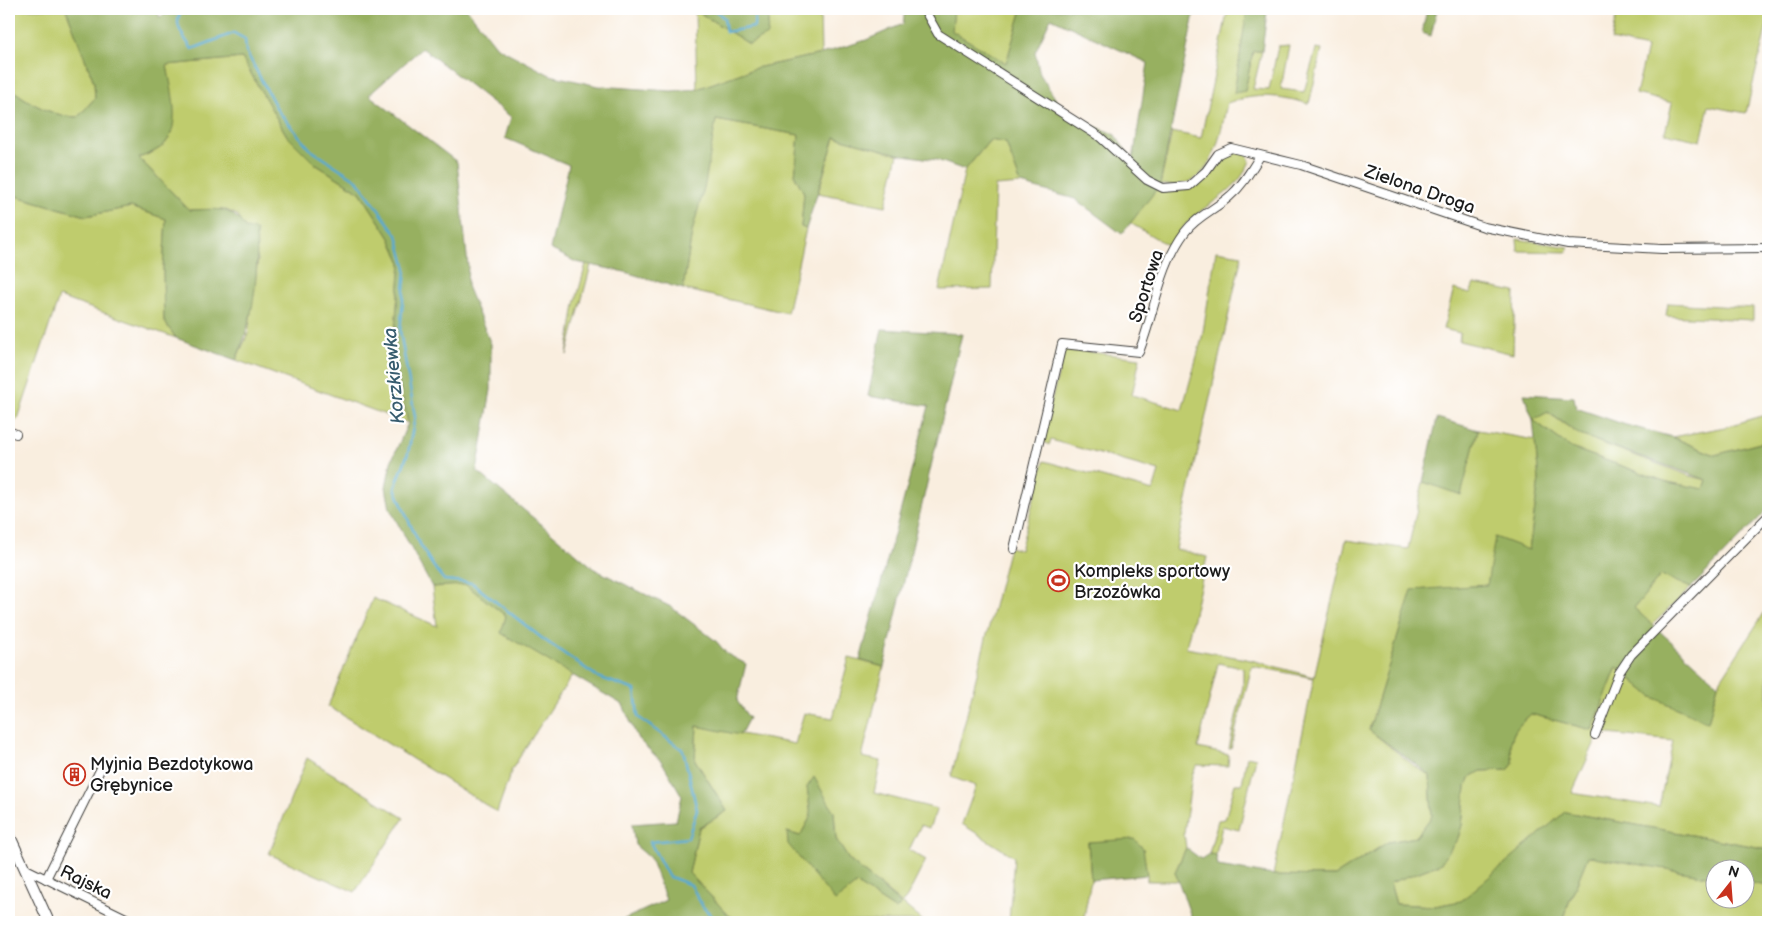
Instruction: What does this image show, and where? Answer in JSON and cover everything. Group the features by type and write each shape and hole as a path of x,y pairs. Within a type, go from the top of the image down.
{"street":[{"name":"Zielona Droga","path":"924,9 938,34 1100,137 1147,180 1163,188 1189,186 1206,171 1218,154 1231,148 1309,168 1484,227 1568,244 1662,248 1768,248"},
{"name":"Sportowa","path":"1014,549 1062,344 1138,352 1149,328 1166,264 1176,246 1198,218 1231,196 1244,182 1260,156"},
{"path":"1595,735 1619,673 1631,655 1768,516"},
{"path":"46,879 103,764"},
{"path":"9,834 49,922"},
{"name":"Rajska","path":"24,868 134,922"}],"green space":[{"path":"9,9 66,9 94,82 95,98 78,117 59,114 41,108 9,87"},
{"path":"66,9 158,9 159,17 176,9 467,9 497,47 550,75 598,86 671,91 697,89 756,68 821,54 866,40 903,24 905,9 954,9 952,31 1006,63 1022,9 1195,9 1160,185 1122,234 1075,199 1021,184 1006,143 990,140 965,170 937,160 898,154 835,137 806,229 801,227 804,193 795,176 799,135 716,120 705,184 692,232 683,289 625,272 576,262 550,249 569,165 505,138 511,117 422,48 369,95 457,162 468,266 467,286 491,344 491,390 477,471 596,570 671,607 716,641 727,654 746,664 737,701 749,718 740,735 697,726 695,760 727,811 699,828 689,873 735,922 618,922 666,900 650,858 635,845 632,824 676,821 682,796 662,762 638,739 623,705 501,633 506,616 466,585 432,587 390,509 386,487 391,462 408,423 398,376 394,339 401,263 390,238 360,192 315,164 287,136 242,58 167,65 174,109 172,131 167,141 160,148 139,158 189,210 214,209 228,212 240,220 245,228 256,230 257,247 254,296 247,329 236,360 176,338 164,321 163,269 166,219 131,207 86,216 9,194 9,87 41,108 59,114 78,117 95,98 94,82","holes":["1051,18 1148,63 1133,160 1114,134 1074,118 1058,103 1040,74 1035,52"]},
{"path":"694,9 769,9 767,35 749,44"},
{"path":"769,9 820,9 821,54 756,68 697,89 695,10 749,44 767,34"},
{"path":"954,9 1022,9 1006,64 951,31"},
{"path":"1228,9 1268,9 1267,12 1247,10 1245,91 1253,51 1262,51 1253,89 1269,90 1278,46 1289,45 1281,89 1304,92 1316,49 1322,50 1309,104 1268,96 1227,103 1219,140 1208,164 1201,174 1191,181 1179,185 1160,185 1172,132 1201,138"},
{"path":"1427,9 1437,9 1431,36 1422,33"},
{"path":"1618,9 1768,9 1768,21 1746,113 1709,106 1701,141 1665,133 1672,103 1636,94 1647,48 1611,40"},
{"path":"1247,10 1267,12 1262,51 1253,51 1245,91 1234,93"},
{"path":"242,58 287,136 315,164 360,192 390,238 401,263 394,339 398,376 408,423 236,360 248,334 258,259 237,215 226,210 189,210 139,158 163,146 171,131 172,102 167,65"},
{"path":"716,120 799,135 795,176 804,193 801,227 806,229 787,313 683,289 692,232"},
{"path":"835,137 898,154 886,206 818,193"},
{"path":"990,140 1006,143 1021,184 995,186 992,289 939,290 965,170"},
{"path":"1229,151 1247,154 1250,161 1244,172 1230,190 1186,224 1171,247 1130,223 1156,189 1172,191 1183,190 1192,186 1210,165"},
{"path":"9,194 86,216 131,207 166,219 163,269 164,321 176,338 59,297 18,419 9,426"},
{"path":"1517,239 1569,247 1567,252 1518,251"},
{"path":"1216,251 1242,255 1176,549 1207,557 1186,648 1251,660 1314,677 1346,540 1408,549 1423,482 1461,494 1478,430 1535,440 1539,480 1529,550 1487,585 1412,591 1369,730 1417,768 1430,775 1432,816 1416,837 1388,842 1335,876 1273,875 1314,678 1252,666 1231,749 1229,749 1243,686 1243,668 1218,663 1198,748 1229,755 1228,766 1197,765 1192,775 1184,833 1186,848 1175,872 1179,881 1147,881 1147,875 1088,842 1091,880 1083,922 1009,922 1014,857 962,824 976,786 951,777 1009,547 1020,550 1044,461 1153,491 1159,471 1051,440 1049,445 1044,442 1042,436 1065,349 1140,358 1132,395 1182,410 1202,338"},
{"path":"586,264 591,265 567,355 575,304"},
{"path":"1474,284 1515,292 1513,354 1459,341 1460,333 1443,329 1454,289 1470,294"},
{"path":"1668,303 1753,308 1753,320 1666,316"},
{"path":"882,329 962,334 884,667 860,660 929,406 868,396"},
{"path":"1524,394 1574,397 1576,408 1626,425 1672,437 1715,455 1768,441 1768,509 1691,588 1661,575 1634,608 1718,684 1708,722 1651,696 1617,667 1592,730 1531,714 1519,725 1513,735 1511,747 1513,764 1508,770 1481,771 1469,778 1466,787 1462,825 1458,838 1440,864 1390,883 1396,904 1435,906 1461,901 1565,812 1768,849 1768,886 1754,884 1754,858 1704,858 1704,875 1588,856 1561,922 1193,922 1175,872 1186,848 1201,859 1209,854 1216,855 1218,866 1273,875 1335,876 1388,842 1416,837 1432,816 1430,775 1369,730 1412,590 1487,585 1495,537 1529,550 1539,480 1533,420","holes":["1548,412 1580,435 1707,480 1704,489 1667,482 1571,448 1533,420"]},
{"path":"1547,412 1580,435 1690,476 1707,480 1704,490 1664,481 1571,448 1533,420"},
{"path":"1768,414 1768,441 1715,455 1672,437 1725,427"},
{"path":"1437,418 1478,430 1461,495 1423,482"},
{"path":"1661,574 1691,588 1652,625 1634,608"},
{"path":"466,584 506,616 502,633 573,674 512,769 497,812 328,706 373,598 437,626 432,587"},
{"path":"1768,607 1768,849 1565,812 1462,901 1435,906 1396,904 1390,883 1440,864 1458,838 1462,825 1466,787 1469,778 1481,771 1508,770 1513,764 1511,741 1513,735 1519,725 1531,714 1592,730 1617,667 1651,696 1708,722 1718,684","holes":["1599,733 1673,741 1659,807 1572,793"]},
{"path":"849,658 884,667 862,757 881,761 874,793 937,809 929,828 921,825 909,850 926,860 902,903 923,921 735,922 689,873 699,828 727,811 695,760 697,726 795,744 804,713 833,718","holes":["807,787 834,812 836,839 849,860 901,903 896,910 857,884 787,832 800,836 811,816"]},
{"path":"1247,756 1256,758 1239,830 1222,826 1216,855 1209,854 1218,820 1225,819 1235,784 1242,784"},
{"path":"307,758 404,818 355,892 269,854"},
{"path":"814,777 834,812 836,839 849,860 901,904 896,910 857,884 835,901 788,844 787,832 800,836 811,816 807,787"},
{"path":"1134,839 1143,848 1147,875 1091,880 1088,842"},
{"path":"1588,855 1704,875 1704,908 1754,908 1754,884 1768,886 1768,922 1587,922 1563,918"}],"waterway":[{"name":"Korzkiewka","path":"183,9 178,19 178,24 192,49 234,33 245,39 246,51 278,111 311,150 357,180 397,235 406,269 400,331 415,417 408,453 395,488 410,524 428,559 444,580 472,583 543,639 598,677 635,690 638,717 683,750 697,810 688,838 650,842 668,876 691,885 703,907 718,922"},
{"name":"Korzkiewka","path":"714,9 724,18 726,32 754,27 755,10 757,9"}],"place":[{"name":"Kompleks sportowy Brzozówka","path":"1058,581"},
{"name":"Myjnia Bezdotykowa Grębynice","path":"74,774"}]}
